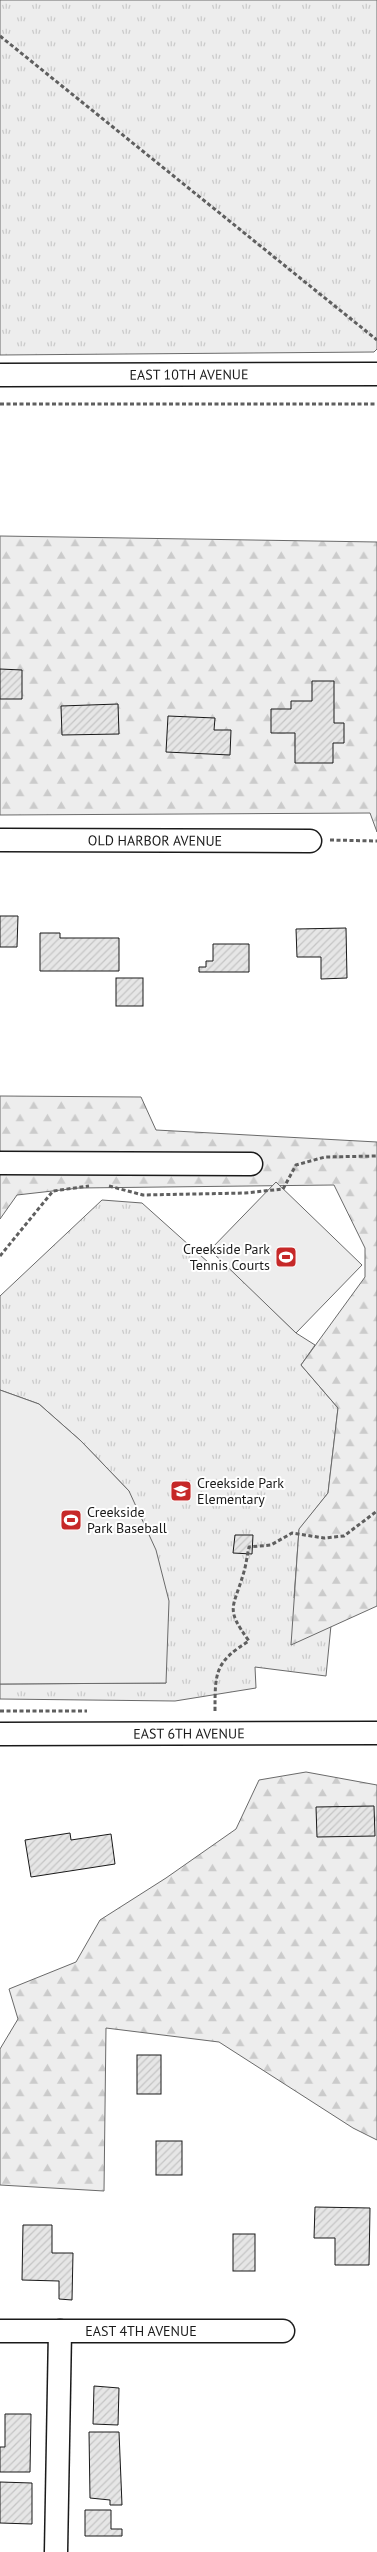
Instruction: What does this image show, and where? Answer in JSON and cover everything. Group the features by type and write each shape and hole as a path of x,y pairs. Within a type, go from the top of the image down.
{"street":[{"name":"EAST 10TH AVENUE","path":"0,375 377,374"},
{"name":"OLD HARBOR AVENUE","path":"0,840 310,840"},
{"path":"0,1162 251,1164"},
{"name":"EAST 6TH AVENUE","path":"0,1734 377,1733"},
{"name":"EAST 4TH AVENUE","path":"0,2331 284,2331"},
{"path":"56,2552 60,2331"}],"path":[{"path":"0,36 377,340"},
{"path":"0,404 377,404"},
{"path":"310,840 377,842"},
{"path":"103,1184 143,1195 245,1193 283,1189 296,1165 325,1157 377,1156"},
{"path":"0,1256 53,1191 95,1185"},
{"path":"215,1711 217,1673 223,1660 249,1641 238,1626 233,1611 234,1596 243,1576 248,1547 271,1545 292,1533 324,1538 344,1536 377,1511"}],"green space":[{"path":"0,0 377,0 377,349 374,352 0,355"},
{"path":"0,536 377,542 377,832 370,813 0,815"},
{"path":"0,1096 141,1097 156,1130 377,1142 377,1606 291,1645 299,1529 328,1493 338,1408 301,1365 365,1277 365,1248 334,1185 79,1188 17,1195 0,1219"},
{"path":"102,1200 142,1203 209,1263 228,1266 296,1333 315,1345 301,1365 338,1408 328,1493 299,1530 294,1598 333,1605 326,1676 255,1667 256,1688 175,1701 0,1699 0,1684 166,1683 129,1491 81,1441 39,1404 0,1390 0,1296"},
{"path":"306,1772 377,1785 377,2140 353,2128 219,2042 106,2028 104,2191 0,2185 0,2049 18,2019 9,1989 76,1962 100,1920 166,1878 236,1829 259,1780"}],"shaded area":[{"name":"Creekside Park Tennis Courts","path":"276,1182 362,1265 296,1333 210,1250"},
{"name":"Creekside Park Baseball","path":"0,1390 39,1404 81,1441 129,1491 156,1550 169,1601 166,1683 0,1684"}],"building":[{"path":"0,669 22,670 22,699 0,699"},
{"path":"312,681 334,681 334,723 344,723 344,743 333,743 333,763 295,763 295,733 271,733 271,709 291,709 291,701 312,701"},
{"path":"118,704 119,734 62,735 61,706"},
{"path":"168,716 215,718 214,730 231,730 230,755 166,752"},
{"path":"0,916 18,916 17,947 0,947"},
{"path":"346,928 347,978 321,979 321,957 297,957 296,929"},
{"path":"40,933 60,933 60,938 119,938 119,971 40,971"},
{"path":"213,944 249,944 249,972 199,972 199,967 206,967 206,961 213,961"},
{"path":"116,978 143,978 143,1006 116,1006"},
{"path":"235,1535 253,1535 252,1554 233,1553"},
{"path":"374,1806 375,1836 317,1837 316,1807"},
{"path":"70,1833 71,1840 111,1834 115,1864 31,1877 25,1840"},
{"path":"137,2055 161,2055 161,2094 137,2094"},
{"path":"156,2141 182,2141 182,2175 156,2175"},
{"path":"315,2207 370,2208 369,2265 335,2265 335,2238 314,2238"},
{"path":"23,2225 52,2225 52,2253 73,2253 72,2300 59,2299 59,2281 22,2280"},
{"path":"233,2234 255,2234 255,2271 233,2271"},
{"path":"94,2386 119,2388 118,2425 93,2424"},
{"path":"5,2414 31,2414 30,2472 0,2472 0,2447 5,2447"},
{"path":"89,2432 119,2432 122,2505 110,2505 110,2500 90,2498"},
{"path":"0,2482 32,2483 32,2524 0,2523"},
{"path":"85,2510 111,2510 111,2529 122,2529 122,2536 85,2536"}],"place":[{"name":"Creekside Park Tennis Courts","path":"286,1257"},
{"name":"Creekside Park Elementary","path":"181,1491"},
{"name":"Creekside Park Baseball","path":"71,1520"}]}
